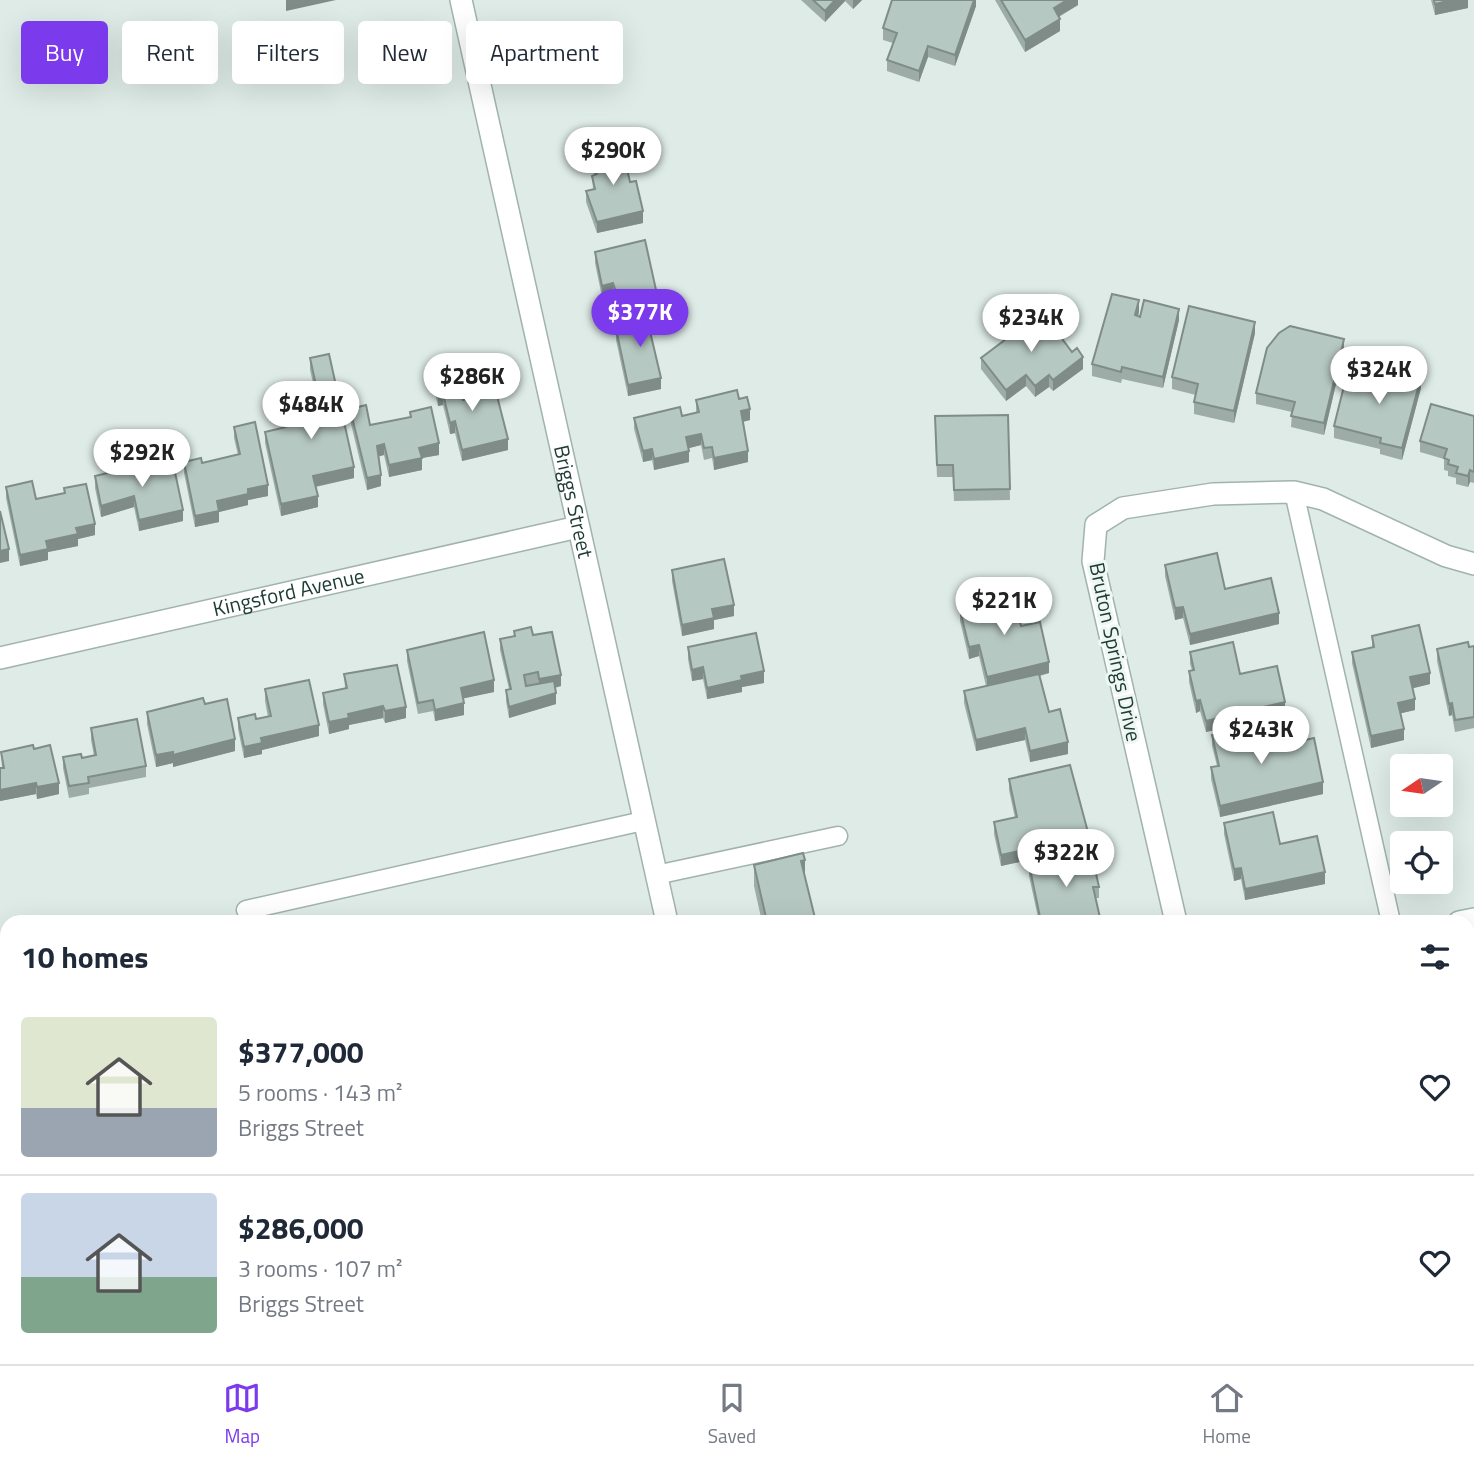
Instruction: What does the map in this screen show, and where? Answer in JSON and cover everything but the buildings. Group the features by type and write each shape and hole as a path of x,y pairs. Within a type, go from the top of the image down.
{"street":[{"name":"Briggs Street","path":"461,0 665,915"},
{"name":"Bruton Springs Drive","path":"1173,915 1093,561 1096,525 1123,508 1213,494 1294,492 1323,499 1446,556 1474,564"},
{"name":"Kingsford Avenue","path":"0,658 578,527"}],"lane":[{"path":"1294,492 1389,915"},
{"path":"246,910 643,821"},
{"path":"656,875 838,836"}]}
